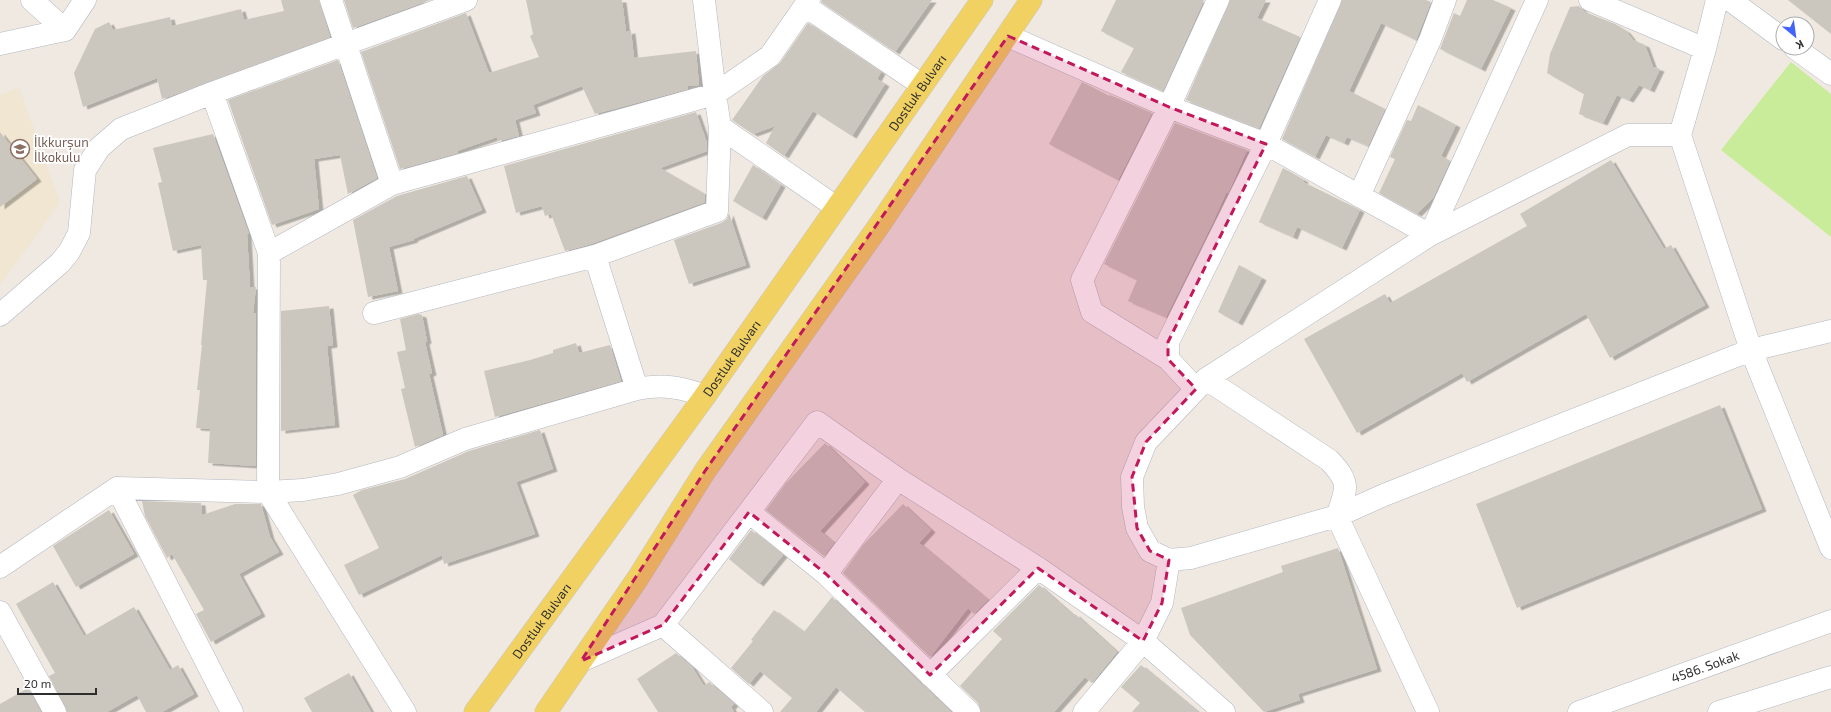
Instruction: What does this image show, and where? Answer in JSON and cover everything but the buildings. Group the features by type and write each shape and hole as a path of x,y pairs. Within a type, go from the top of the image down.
{"main road":[{"name":"Dostluk Bulvarı","path":"475,712 705,396 982,0"},
{"path":"546,712 638,578 705,471 873,233 1031,0"},
{"path":"554,712 562,689"}],"street":[{"path":"32,0 65,30"},
{"path":"0,44 65,30 85,0"},
{"path":"331,0 392,184"},
{"path":"0,315 60,263 69,252 78,232 85,170 99,148 121,129 212,93 346,46 466,0"},
{"path":"374,313 595,256 717,211 720,127 714,94 704,0"},
{"path":"1218,0 1169,107 1082,280 1092,312 1168,360 1201,384 1333,464 1342,473 1346,491 1337,516 1428,712"},
{"path":"1168,360 1168,342 1266,144 1330,0"},
{"path":"1359,196 1430,40 1445,0"},
{"path":"1430,235 1537,0"},
{"path":"1590,0 1705,49"},
{"path":"1717,0 1705,49 1680,135 1751,350 1831,548"},
{"path":"1730,0 1775,33"},
{"path":"269,253 392,184 714,94 770,56 807,3 922,85"},
{"path":"1008,36 1169,107 1266,144 1430,235"},
{"path":"1806,56 1831,74"},
{"path":"212,93 269,253 268,492 405,712"},
{"path":"720,127 836,207"},
{"path":"1680,135 1628,135 1430,235 1201,384 1146,442 1132,477 1133,507 1137,528 1150,552 1169,560 1191,558 1337,516 1384,495 1751,350 1831,332"},
{"path":"595,256 637,389"},
{"path":"0,567 117,488 268,492 303,490 372,476 428,456 465,439 637,389 668,386 687,389 705,396"},
{"path":"581,661 663,625 817,422 898,479 1038,568 1143,640 1224,712"},
{"path":"826,574 898,479"},
{"path":"117,488 232,712"},
{"path":"749,512 826,574 969,712"},
{"path":"1084,712 1143,640 1162,602 1169,560"},
{"path":"930,675 1038,568"},
{"path":"0,612 55,712"},
{"name":"4586. Sokak","path":"1579,712 1831,621"},
{"path":"663,625 762,712"},
{"path":"1719,712 1831,677"}],"highlighted area":[{"path":"1008,36 1169,107 1266,144 1168,342 1168,359 1196,389 1146,442 1132,477 1137,528 1150,551 1169,560 1162,603 1143,641 1038,568 930,675 826,574 749,512 663,625 581,661 705,471"}],"shaded area":[{"name":"İlkkurşun İlkokulu","path":"19,87 60,203 0,285 0,95"}],"green space":[{"path":"1791,62 1831,94 1831,237 1721,150"}],"place":[{"name":"İlkkurşun İlkokulu","path":"20,149"}]}
